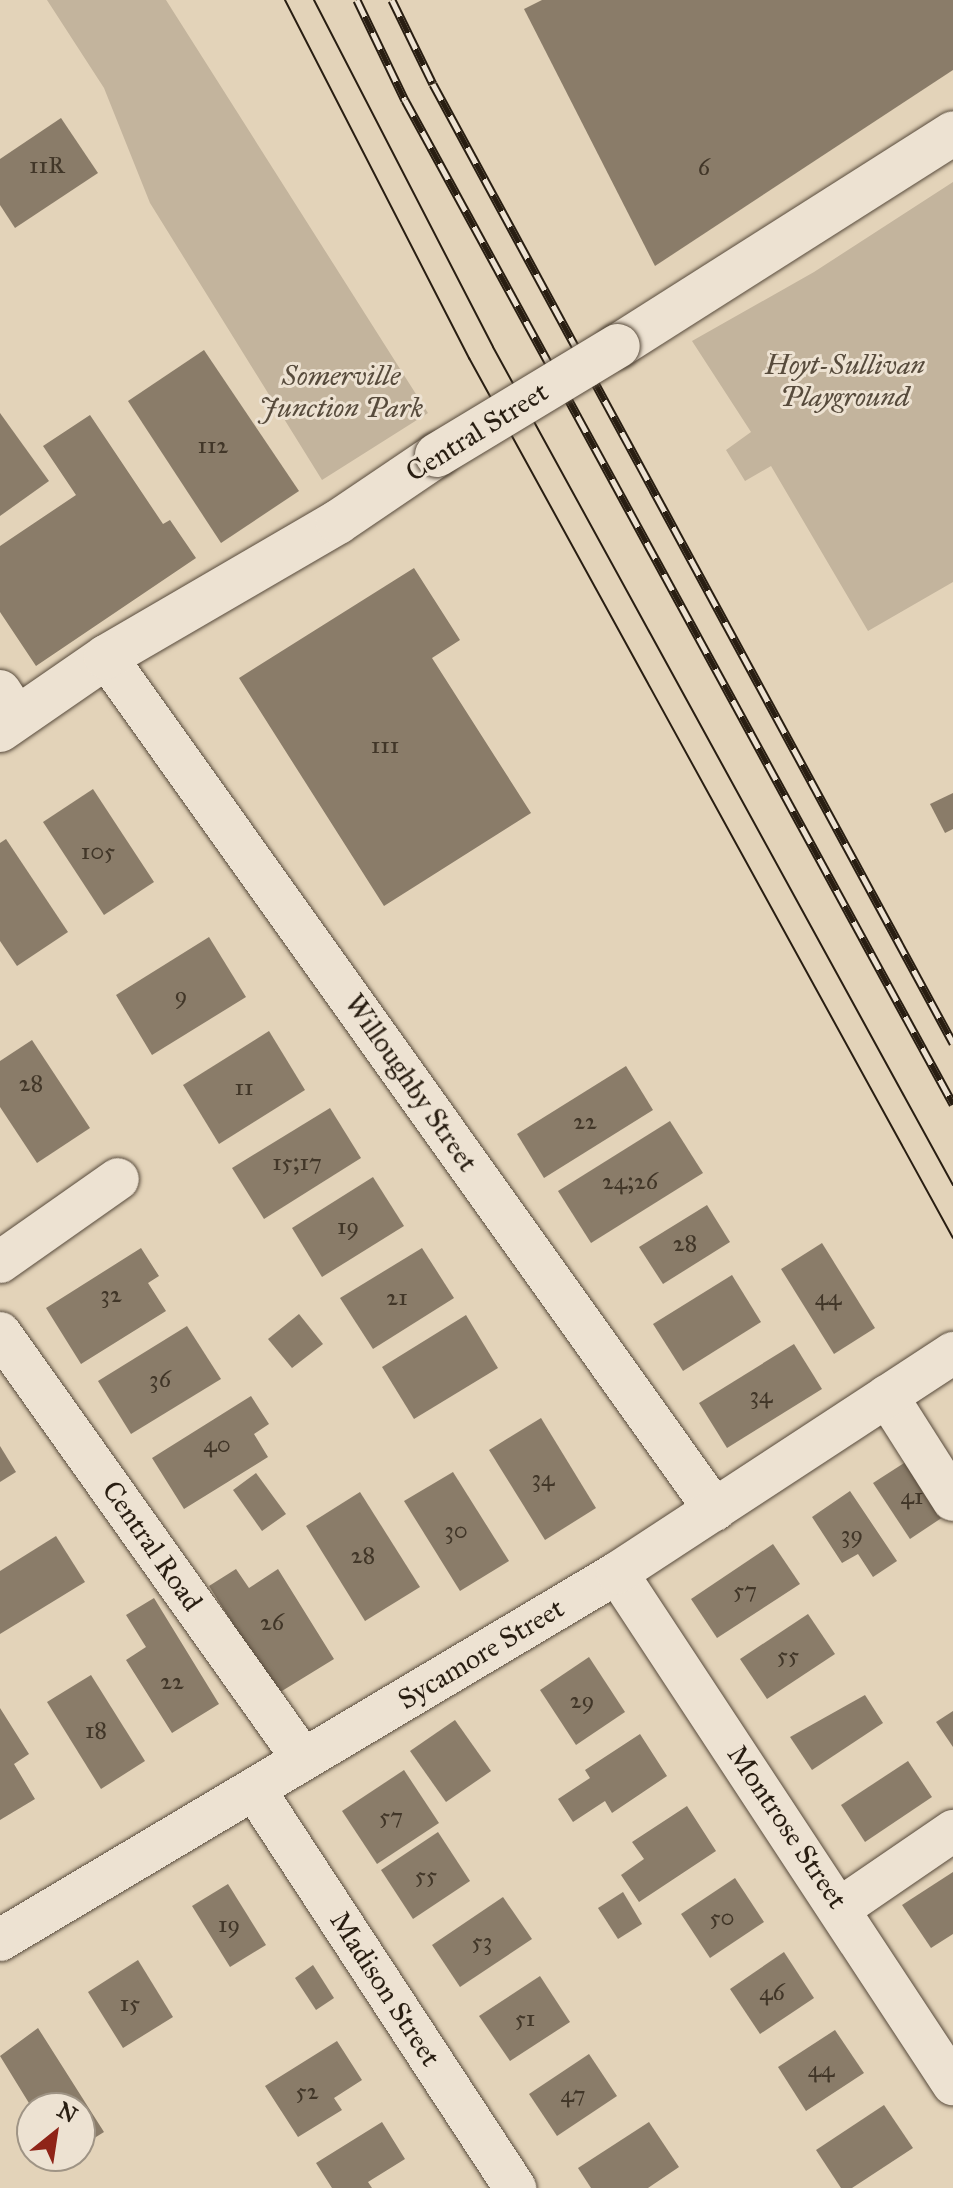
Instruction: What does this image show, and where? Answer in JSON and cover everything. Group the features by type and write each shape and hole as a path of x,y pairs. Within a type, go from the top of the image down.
{"street":[{"name":"Central Street","path":"5,712 338,522 437,455 618,346 953,133"},
{"name":"Willoughby Street","path":"106,657 715,1510"},
{"path":"0,1262 118,1179"},
{"name":"Central Road","path":"0,1333 303,1759"},
{"name":"Sycamore Street","path":"0,1940 617,1573 947,1356"},
{"path":"887,1396 953,1500"},
{"name":"Montrose Street","path":"617,1573 842,1907 953,2084"},
{"name":"Madison Street","path":"254,1789 515,2188"},
{"path":"842,1907 953,1831"}],"green space":[{"name":"Somerville Junction Park","path":"47,0 166,0 428,413 322,480 150,203 104,88"},
{"name":"Hoyt-Sullivan Playground","path":"953,182 953,582 868,631 771,466 745,481 726,450 751,432 692,341 814,272"}],"building":[{"path":"542,0 953,0 953,70 655,266 524,9"},
{"path":"61,118 98,173 15,228 0,205 0,159"},
{"path":"204,350 299,491 221,543 128,401"},
{"path":"0,413 49,481 0,516"},
{"path":"90,415 163,524 170,520 196,558 36,666 0,612 0,546 76,495 43,446"},
{"path":"414,568 460,640 432,658 531,813 384,906 239,678"},
{"path":"93,789 154,882 104,915 43,822"},
{"path":"953,793 953,829 945,833 930,804"},
{"path":"6,839 68,932 17,966 0,941 0,843"},
{"path":"209,937 246,997 152,1055 116,995"},
{"path":"269,1031 305,1090 219,1144 183,1085"},
{"path":"32,1040 90,1128 37,1163 0,1107 0,1061"},
{"path":"626,1066 653,1110 544,1178 517,1134"},
{"path":"330,1108 361,1158 264,1219 232,1168"},
{"path":"670,1121 703,1173 591,1243 558,1191"},
{"path":"373,1177 404,1226 322,1277 292,1228"},
{"path":"707,1205 730,1242 663,1284 639,1247"},
{"path":"822,1243 875,1328 834,1354 781,1269"},
{"path":"141,1248 159,1276 148,1283 166,1311 81,1364 46,1308"},
{"path":"422,1248 454,1298 373,1349 340,1298"},
{"path":"732,1275 761,1322 683,1371 653,1324"},
{"path":"299,1314 323,1344 292,1368 268,1339"},
{"path":"466,1315 498,1368 414,1419 382,1367"},
{"path":"187,1326 221,1379 131,1434 98,1381"},
{"path":"794,1344 822,1389 727,1448 699,1403"},
{"path":"251,1396 269,1424 254,1434 268,1457 184,1509 152,1458"},
{"path":"541,1418 596,1508 545,1540 489,1450"},
{"path":"0,1446 16,1472 0,1482"},
{"path":"915,1456 952,1511 910,1539 873,1483"},
{"path":"453,1472 509,1561 460,1591 404,1501"},
{"path":"256,1473 286,1514 262,1531 233,1490"},
{"path":"850,1491 897,1561 873,1577 858,1554 842,1563 812,1517"},
{"path":"360,1492 420,1587 365,1621 306,1526"},
{"path":"56,1536 85,1582 0,1634 0,1571"},
{"path":"773,1544 800,1584 717,1638 691,1599"},
{"path":"236,1569 249,1588 278,1569 334,1659 277,1694 209,1586"},
{"path":"154,1598 219,1704 172,1733 126,1660 146,1647 126,1615"},
{"path":"808,1614 835,1654 767,1699 740,1659"},
{"path":"589,1657 625,1712 576,1745 540,1690"},
{"path":"91,1675 145,1761 101,1789 47,1702"},
{"path":"865,1695 883,1723 812,1770 790,1737"},
{"path":"0,1708 29,1754 14,1764 35,1799 0,1820"},
{"path":"953,1711 953,1747 936,1722"},
{"path":"455,1720 491,1771 446,1802 410,1751"},
{"path":"640,1734 667,1776 612,1813 605,1801 573,1822 558,1799 590,1778 585,1770"},
{"path":"908,1761 932,1797 865,1842 841,1805"},
{"path":"404,1770 439,1823 377,1864 342,1811"},
{"path":"687,1806 716,1851 639,1902 621,1875 644,1859 632,1842"},
{"path":"438,1832 470,1881 413,1919 381,1870"},
{"path":"953,1872 953,1934 931,1948 902,1905"},
{"path":"735,1878 764,1922 710,1958 681,1914"},
{"path":"228,1884 266,1945 230,1967 192,1906"},
{"path":"623,1892 642,1924 618,1939 598,1908"},
{"path":"503,1897 532,1939 460,1987 432,1945"},
{"path":"784,1952 814,1998 760,2034 730,1989"},
{"path":"138,1960 173,2017 123,2048 88,1992"},
{"path":"313,1965 334,1998 316,2010 295,1978"},
{"path":"540,1976 570,2022 510,2061 479,2016"},
{"path":"38,2028 79,2092 22,2092 0,2056"},
{"path":"835,2030 864,2073 806,2111 778,2067"},
{"path":"337,2041 362,2080 334,2098 342,2110 298,2137 265,2086"},
{"path":"589,2054 617,2096 557,2136 529,2094"},
{"path":"884,2105 913,2148 852,2188 841,2188 816,2150"},
{"path":"96,2119 104,2132 96,2137"},
{"path":"382,2122 405,2159 368,2182 372,2188 332,2188 316,2163"},
{"path":"649,2122 679,2167 648,2188 591,2188 578,2168"}],"tram line":[{"path":"285,0 469,358 953,1238"},
{"path":"314,0 493,347 953,1185"}],"railway":[{"path":"357,0 405,100 953,1104"},
{"path":"392,0 433,84 953,1043"}]}
